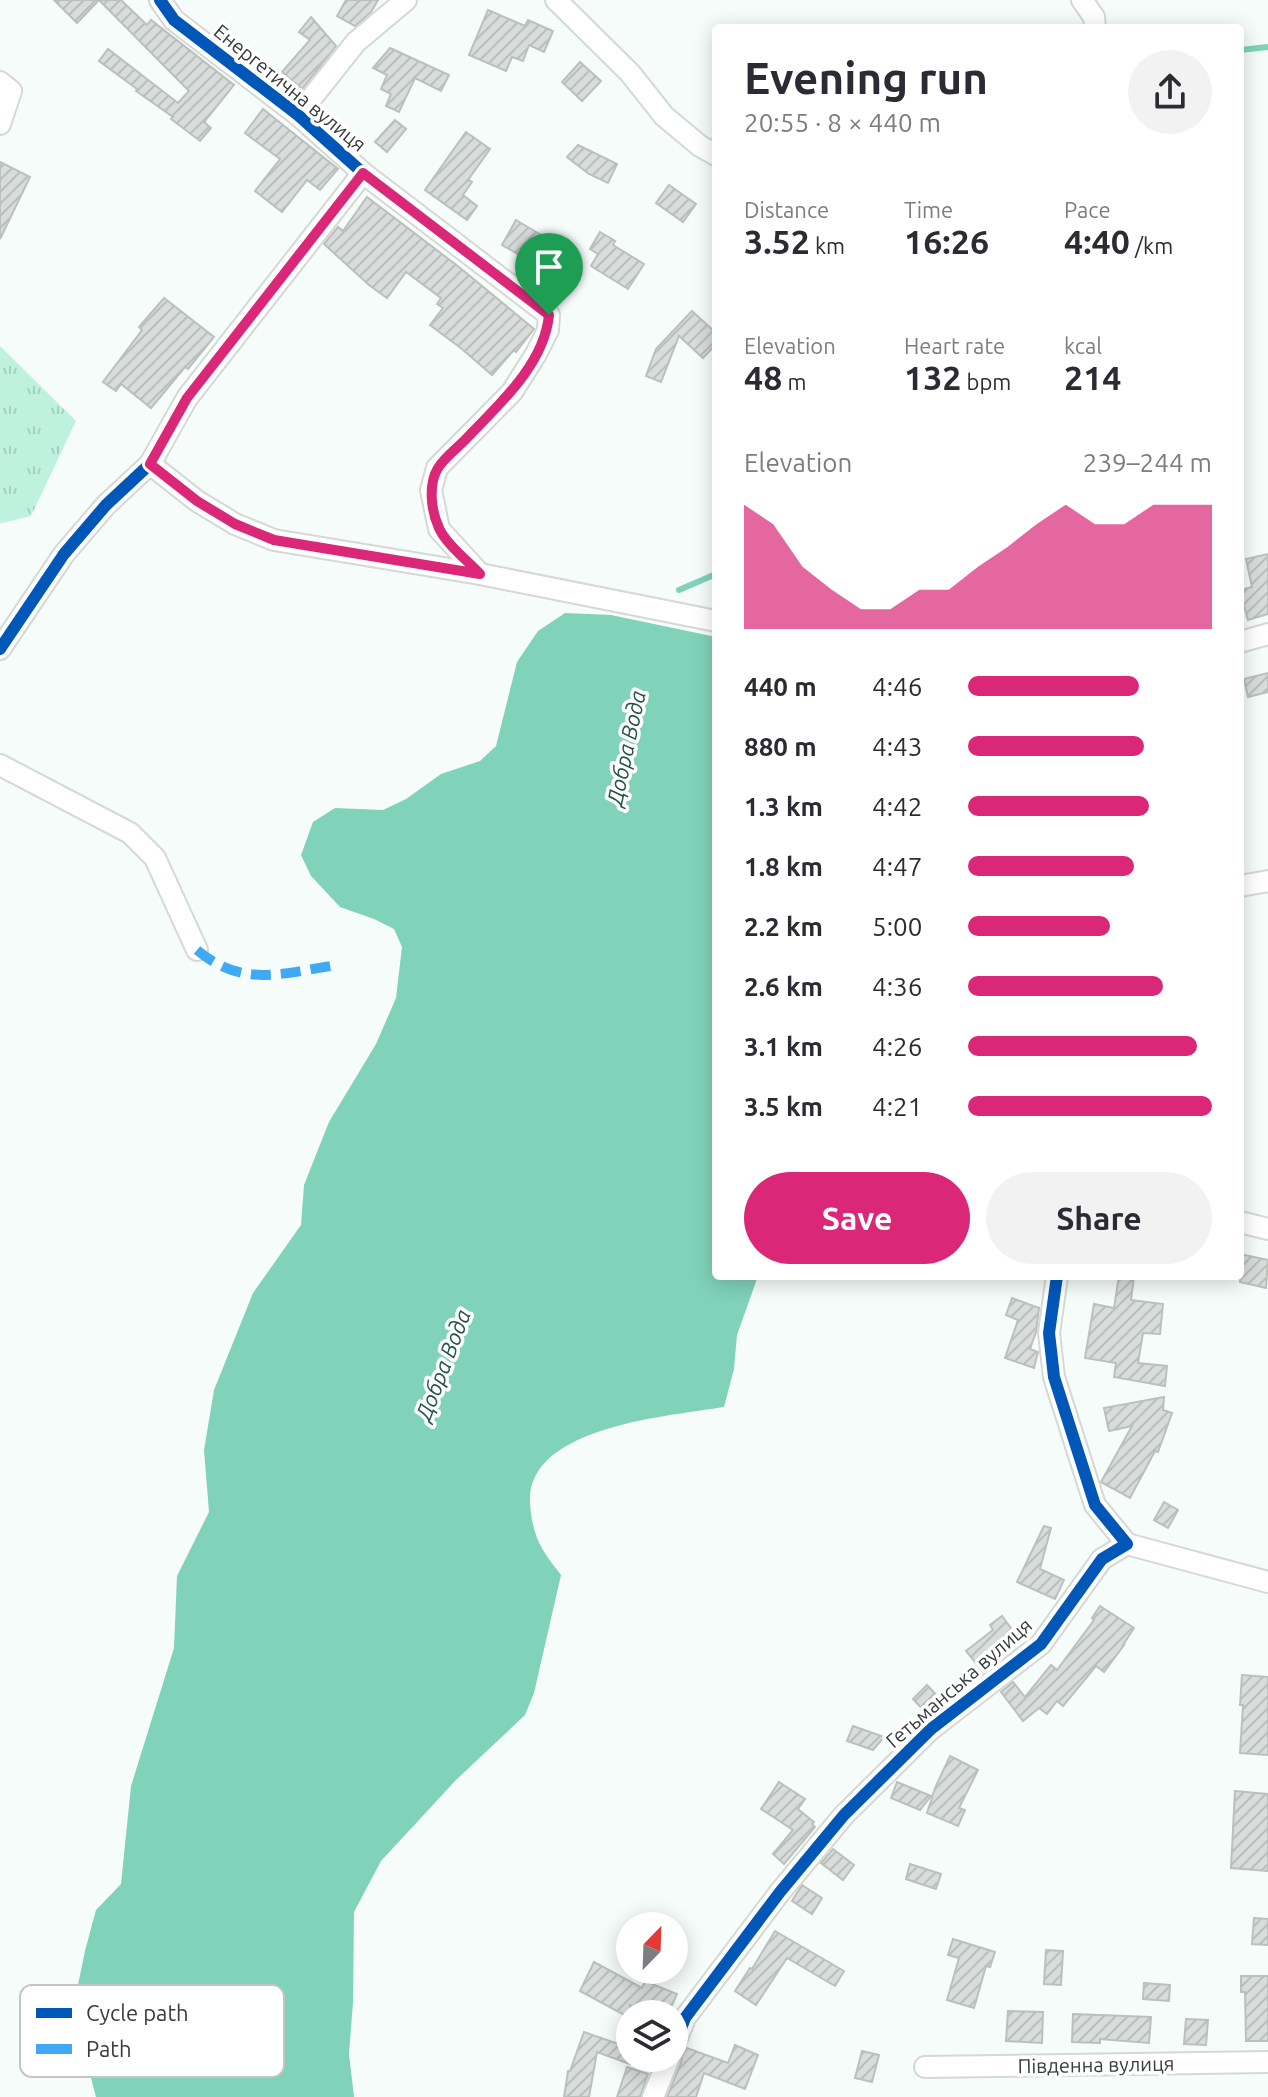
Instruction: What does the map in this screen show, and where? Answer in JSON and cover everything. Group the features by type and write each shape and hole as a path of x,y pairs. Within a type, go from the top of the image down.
{"street":[{"name":"Енергетична вулиця","path":"160,0 174,20 298,115 363,173 549,315 548,330 512,392 437,468 431,490 439,529 480,574"},
{"path":"298,115 356,42 406,0"},
{"path":"556,0 630,73 664,116 712,153"},
{"path":"1082,0 1094,17 1095,24"},
{"path":"0,82 11,91 0,124"},
{"name":"Енергетична вулиця","path":"0,649 64,554 106,505 150,464 187,398 363,173"},
{"path":"150,464 197,501 235,524 274,540 480,574 712,620"},
{"path":"1244,641 1268,634"},
{"path":"0,765 130,833 155,858 197,950"},
{"path":"1244,885 1268,881"},
{"path":"1244,1223 1268,1229"},
{"path":"1056,1280 1049,1333 1054,1377 1095,1505 1127,1544 1268,1582"},
{"name":"Гетьманська вулиця","path":"688,2014 780,1892 844,1815 931,1729 1041,1644 1102,1559 1127,1544"},
{"name":"Південна вулиця","path":"925,2067 1268,2062"},
{"path":"653,2097 663,2072"}],"green space":[{"path":"0,346 76,421 31,516 2,523 0,523"}],"water":[{"path":"565,613 611,615 712,636 712,1280 757,1280 737,1335 734,1369 724,1407 638,1421 575,1441 551,1457 535,1477 530,1503 537,1539 561,1575 534,1693 525,1715 456,1780 381,1861 354,1912 349,2054 354,2097 96,2097 91,2077 284,2077 284,1985 78,1985 96,1910 121,1884 131,1786 174,1648 177,1576 209,1512 204,1450 214,1390 253,1293 301,1225 304,1185 329,1122 376,1044 396,998 402,947 394,929 340,907 311,876 301,855 313,822 335,808 383,810 406,799 441,774 480,761 496,746 517,662 538,631"}],"building":[{"path":"54,0 99,0 77,23"},
{"path":"99,0 121,0 147,25 151,20 234,85 204,122 211,128 200,141 99,61 108,49 178,103 189,91"},
{"path":"346,0 378,0 371,12 355,26 337,16"},
{"path":"488,10 525,26 528,20 553,31 544,52 529,45 523,61 512,57 506,71 469,55"},
{"path":"311,17 336,46 302,89 282,72 310,40 299,32"},
{"path":"390,48 449,75 441,91 415,78 399,112 386,106 391,94 381,89 387,75 373,68"},
{"path":"580,62 601,81 582,101 562,82"},
{"path":"263,109 338,169 320,190 307,180 282,212 255,191 280,159 245,133"},
{"path":"395,120 406,129 387,152 375,142"},
{"path":"466,132 490,149 468,180 472,182 463,195 477,206 467,220 425,190"},
{"path":"578,145 617,164 608,183 589,174 567,157"},
{"path":"0,162 30,177 0,239"},
{"path":"669,185 696,204 683,222 656,203"},
{"path":"367,197 534,329 492,375 430,325 443,308 437,304 441,298 406,272 387,298 324,244 338,227 343,231"},
{"path":"516,220 543,236 528,260 502,245"},
{"path":"600,232 615,241 613,245 644,264 628,289 591,266 598,254 590,249"},
{"path":"164,298 214,337 151,408 121,384 116,391 103,382 142,330 139,327"},
{"path":"692,311 712,329 712,348 703,358 679,336 661,382 646,376 656,349"},
{"path":"1268,554 1268,614 1248,620 1244,589 1252,587 1246,559"},
{"path":"1268,673 1268,692 1248,697 1244,679"},
{"path":"1244,1255 1268,1260 1266,1288 1240,1282 1244,1280"},
{"path":"1118,1280 1134,1280 1131,1300 1163,1304 1160,1334 1143,1333 1138,1363 1167,1366 1165,1386 1114,1377 1116,1363 1085,1358 1094,1304 1114,1308"},
{"path":"1012,1298 1039,1308 1030,1349 1038,1352 1034,1368 1005,1358 1018,1320 1006,1315"},
{"path":"1164,1397 1163,1410 1172,1413 1158,1452 1155,1451 1130,1498 1101,1482 1132,1426 1109,1431 1104,1408"},
{"path":"1164,1502 1178,1510 1168,1528 1154,1520"},
{"path":"1044,1526 1051,1528 1040,1569 1064,1580 1055,1599 1017,1582"},
{"path":"1100,1606 1134,1628 1124,1645 1104,1672 1096,1666 1063,1706 1057,1701 1047,1714 1039,1708 1023,1721 1001,1692 1013,1682 1025,1697 1051,1665 1057,1670 1094,1620 1092,1618"},
{"path":"1002,1616 1019,1639 996,1656 1000,1660 983,1672 966,1651 993,1630 990,1625"},
{"path":"1242,1675 1268,1677 1268,1755 1240,1753"},
{"path":"927,1685 943,1702 928,1715 913,1699"},
{"path":"853,1726 884,1737 873,1750 847,1741"},
{"path":"950,1756 978,1770 959,1808 965,1810 958,1826 927,1813"},
{"path":"779,1782 805,1799 798,1809 814,1822 815,1827 784,1864 773,1854 793,1830 761,1809"},
{"path":"897,1782 931,1796 920,1810 891,1798"},
{"path":"1235,1791 1268,1794 1268,1871 1231,1868"},
{"path":"833,1849 854,1865 843,1880 821,1863"},
{"path":"910,1864 941,1874 936,1889 906,1879"},
{"path":"802,1885 822,1898 812,1914 792,1901"},
{"path":"1254,1918 1268,1919 1268,1945 1252,1944"},
{"path":"775,1931 844,1971 835,1986 787,1958 756,2005 735,1991"},
{"path":"953,1939 995,1952 990,1967 986,1966 974,2008 947,2000 959,1958 948,1955"},
{"path":"1046,1950 1063,1951 1061,1985 1044,1984"},
{"path":"594,1962 616,1974 616,1984 635,1984 642,1988 644,1984 652,1984 677,1994 674,2000 616,2000 616,2010 580,1991"},
{"path":"1241,1976 1268,1976 1268,2041 1246,2041 1245,1992 1241,1992"},
{"path":"1144,1983 1170,1985 1169,2001 1143,1999"},
{"path":"1008,2011 1043,2012 1042,2043 1006,2041"},
{"path":"1073,2014 1151,2017 1149,2043 1100,2039 1100,2043 1072,2042"},
{"path":"1186,2019 1208,2020 1206,2045 1184,2044"},
{"path":"584,2032 616,2043 616,2059 597,2052 589,2097 564,2097"},
{"path":"735,2045 758,2055 745,2089 704,2073 696,2097 667,2097 677,2072 688,2072 688,2048 728,2063"},
{"path":"862,2051 879,2055 872,2082 855,2078"},
{"path":"625,2072 648,2074 640,2097 617,2097"}],"waterway":[{"name":"Добра Вода","path":"1244,50 1268,47"},
{"name":"Добра Вода","path":"679,590 712,576"}],"marked path":[{"path":"197,950 229,969 261,975 331,966"}],"cycle path":[{"path":"160,0 174,20 298,115 363,173 549,315 548,330 512,392 437,468 431,490 439,529 480,574"},
{"path":"0,649 64,554 106,505 150,464 187,398 363,173"},
{"path":"688,2014 780,1892 844,1815 931,1729 1041,1644 1102,1559 1127,1544 1095,1505 1054,1377 1049,1333 1056,1280"}],"route":[{"path":"363,173 549,315 548,330 512,392 437,468 431,490 439,529 480,574 274,540 235,524 197,501 150,464 187,398 363,173"}]}
